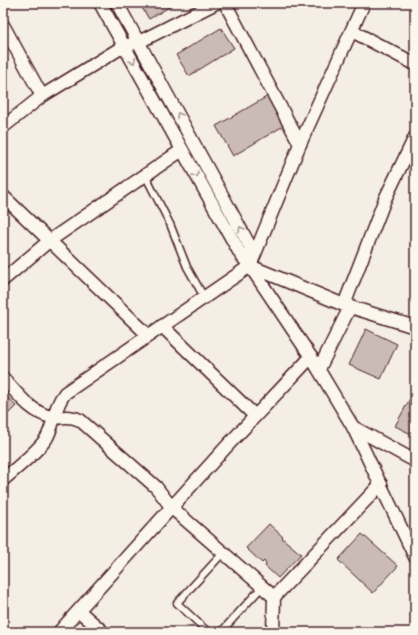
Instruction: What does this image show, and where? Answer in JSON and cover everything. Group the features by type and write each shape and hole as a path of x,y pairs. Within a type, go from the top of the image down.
{"street":[{"path":"100,3 241,255 320,369 353,427 415,556"},
{"path":"117,3 251,248 250,266"},
{"path":"3,127 42,96 124,46 138,42 216,3"},
{"path":"225,3 300,144"},
{"path":"3,480 46,439 52,425 57,405 65,393 250,266 300,144 364,3"},
{"path":"3,26 42,96"},
{"path":"352,31 415,64"},
{"path":"320,369 347,306 385,199 415,136"},
{"path":"3,280 49,241 182,150"},
{"path":"3,196 148,335"},
{"path":"250,266 347,306 415,327"},
{"path":"162,326 255,416"},
{"path":"59,632 255,416 311,357"},
{"path":"3,378 38,412 53,417 68,416 80,420 156,487 172,508 274,597"},
{"path":"353,427 415,461"},
{"path":"274,632 274,597 381,484"},
{"path":"79,610 103,632"}],"lane":[{"path":"145,175 170,224 186,267 204,297"},
{"path":"208,632 177,603 223,553"},
{"path":"221,632 262,587"}],"building":[{"path":"139,3 176,3 149,19"},
{"path":"221,28 234,48 189,76 176,55"},
{"path":"268,96 285,125 233,156 216,126"},
{"path":"366,329 397,344 381,379 349,365"},
{"path":"3,392 16,406 3,419"},
{"path":"412,395 415,397 415,436 395,426"},
{"path":"269,524 283,537 282,538 301,554 278,578 265,566 266,564 264,561 262,563 246,548"},
{"path":"362,534 398,566 373,593 338,560"}]}
